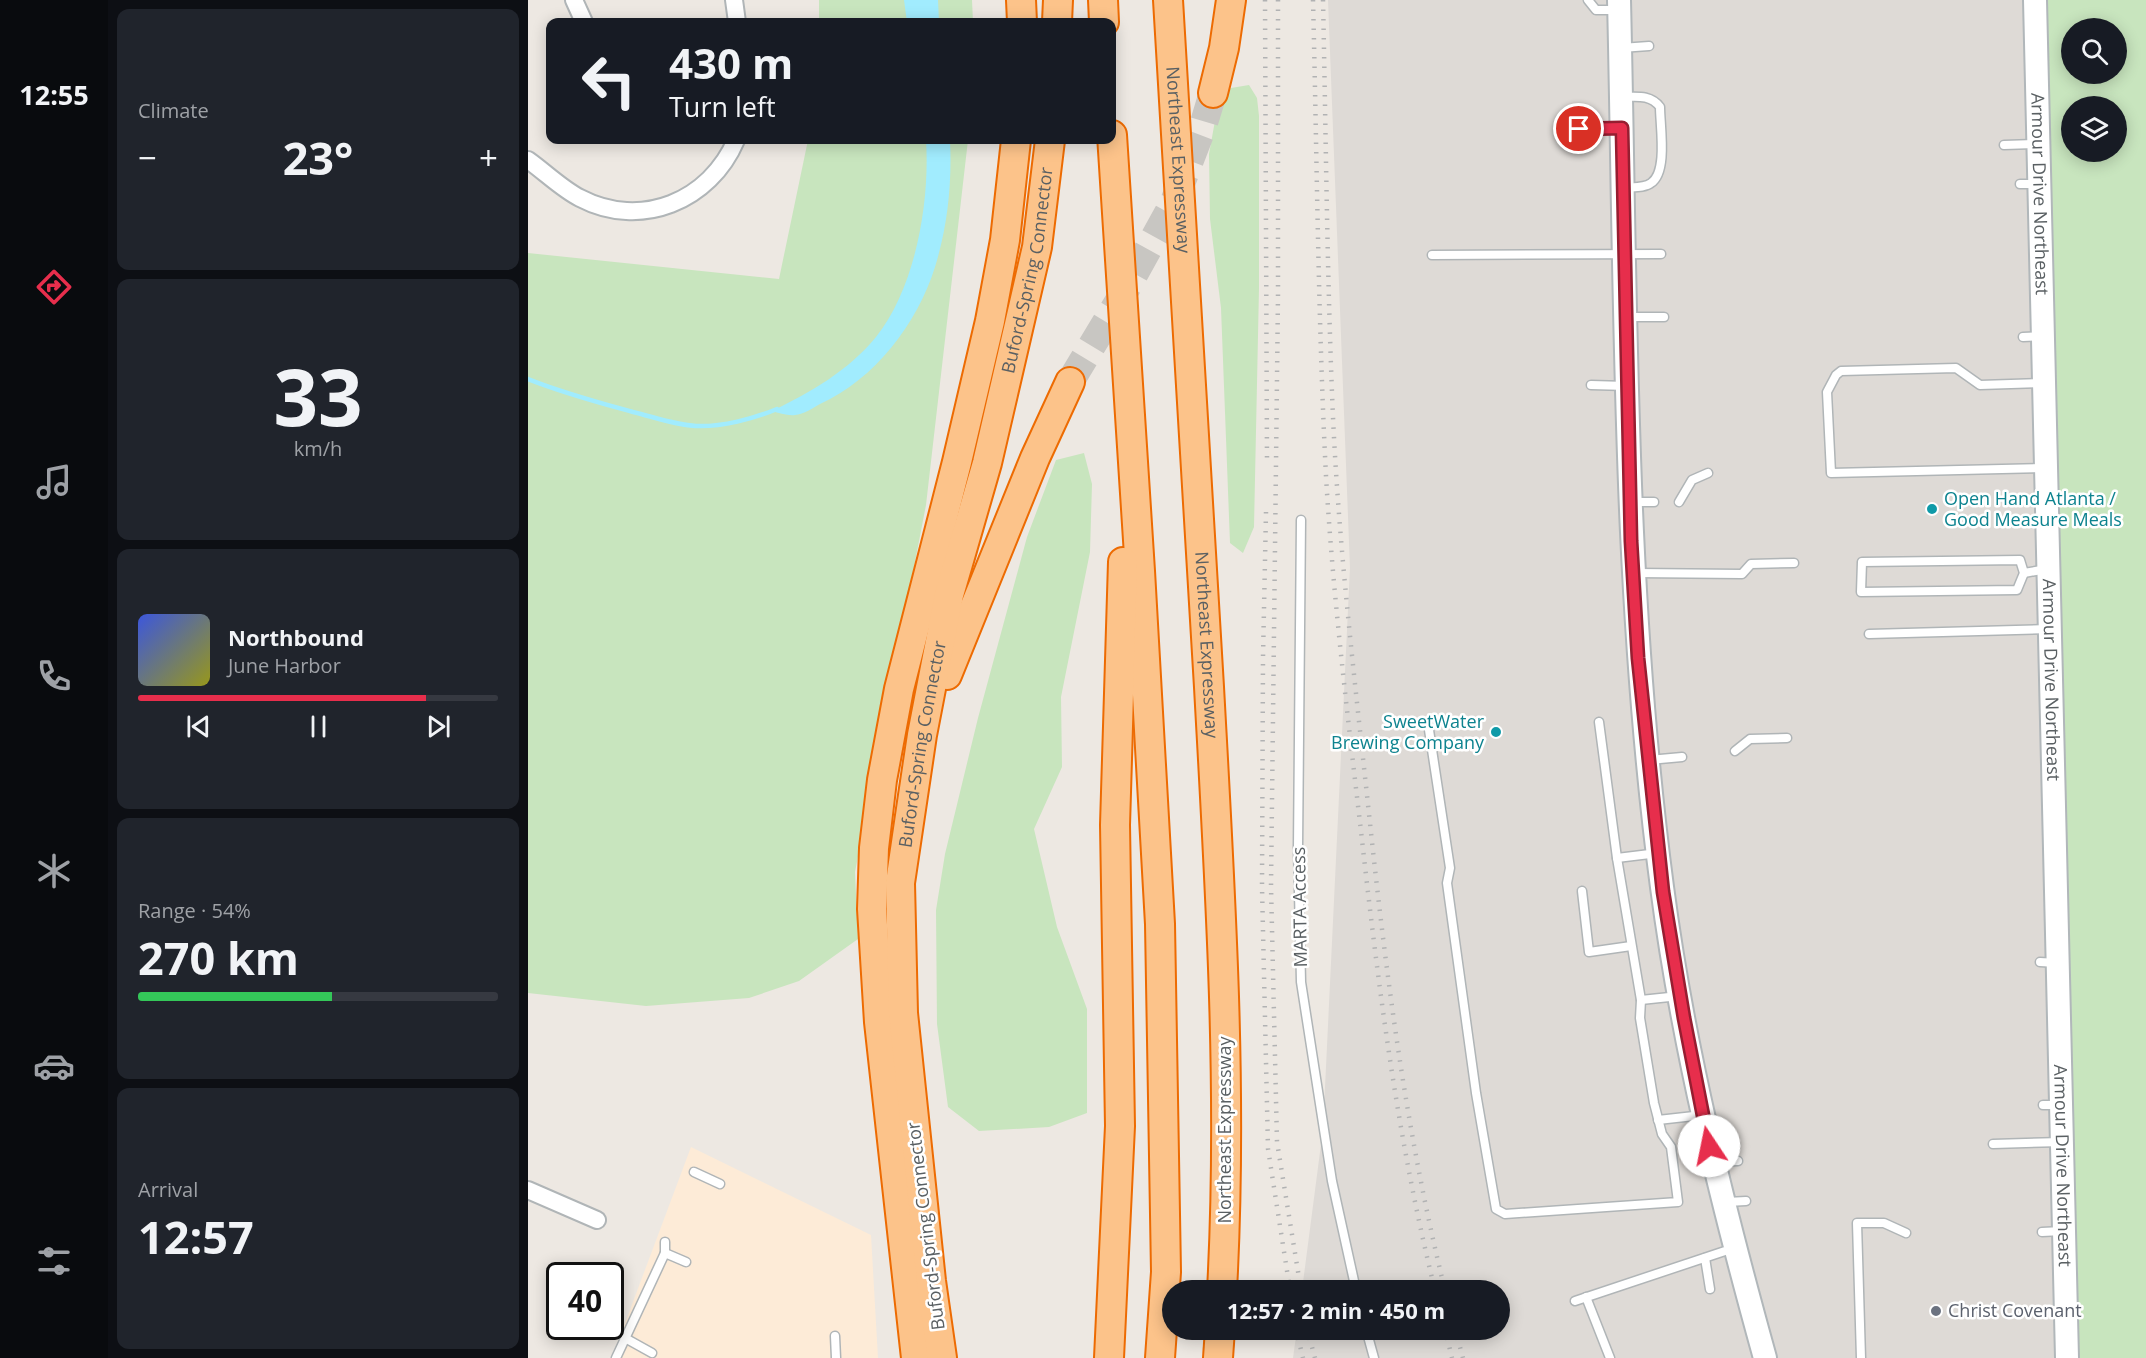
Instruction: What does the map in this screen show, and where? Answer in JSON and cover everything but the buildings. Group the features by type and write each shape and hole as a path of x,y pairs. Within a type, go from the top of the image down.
{"highway":[{"path":"1021,0 1022,18"},
{"path":"1058,0 1058,18"},
{"path":"1103,0 1104,18"},
{"name":"Northeast Expressway","path":"1168,0 1225,1004 1226,1158 1222,1280"},
{"path":"1213,93 1224,48 1231,0"},
{"name":"Buford-Spring Connector","path":"916,1358 879,1022 872,909 874,848 882,780 899,689 957,462 990,321 1005,240 1016,144"},
{"name":"Buford-Spring Connector","path":"942,1358 930,1269 903,1012 900,883 922,735 950,595 987,463 1037,247 1050,144"},
{"path":"1113,144 1160,924 1166,1272 1161,1358"},
{"path":"922,735 1035,458 1070,382"},
{"path":"1109,1358 1120,1126 1115,825 1128,386"},
{"path":"1218,1358 1219,1340"}],"street":[{"path":"574,0 582,18"},
{"path":"734,0 736,18"},
{"name":"Armour Drive Northeast","path":"2035,0 2038,144 2030,184 2033,336 2044,383 2052,874 2049,963 2052,1105 2062,1142 2053,1232 2067,1358"},
{"path":"1619,5 1630,502 1628,550 1633,573 1638,658 1658,853 1680,996 1703,1115 1723,1203 1765,1358"},
{"path":"528,160 579,198 604,208 633,212 661,208 687,198 710,181 729,157 734,144"},
{"path":"528,1190 597,1220"}],"lane":[{"path":"1588,0 1596,10 1619,5"},
{"path":"1620,48 1650,46"},
{"path":"1621,97 1645,97 1655,101 1660,107 1661,163 1658,177 1650,185 1623,188"},
{"path":"1579,129 1622,128"},
{"path":"2004,145 2038,144"},
{"path":"1432,255 1625,256 1661,254"},
{"path":"1626,317 1664,317"},
{"path":"2044,383 1980,385 1956,368 1841,371 1836,375 1827,392 1831,473 2046,468"},
{"path":"1591,385 1628,386"},
{"path":"1679,502 1692,480 1708,473"},
{"path":"1630,502 1654,502"},
{"name":"MARTA Access","path":"1300,520 1298,847 1301,982 1332,1181 1354,1280"},
{"path":"2020,560 2024,573 2017,590 1861,592 1862,562 2020,560"},
{"path":"1633,573 1742,574 1751,564 1794,563"},
{"path":"2024,573 2048,569"},
{"path":"1869,634 2049,629"},
{"path":"1429,730 1450,868 1447,883 1474,1081 1496,1209 1505,1214 1678,1202 1671,1147 1662,1134 1658,1120 1640,1018 1641,1000 1617,858 1599,722"},
{"path":"1735,751 1750,739 1787,738"},
{"path":"1648,760 1682,757"},
{"path":"1617,858 1658,853"},
{"path":"1582,891 1589,952 1631,946"},
{"path":"1641,1000 1680,996"},
{"path":"1658,1120 1703,1115"},
{"path":"1993,1144 2062,1142"},
{"path":"1713,1162 1738,1161"},
{"path":"694,1172 720,1185"},
{"path":"1723,1203 1746,1201"},
{"path":"1861,1358 1857,1223 1884,1223 1906,1233"},
{"path":"616,1358 665,1253 665,1242"},
{"path":"1575,1300 1735,1248"},
{"path":"665,1253 686,1262"},
{"path":"1705,1258 1710,1289"},
{"path":"1586,1297 1610,1358"},
{"path":"834,1336 836,1358"},
{"path":"625,1338 652,1353"},
{"path":"1369,1340 1374,1358"}],"shaded area":[{"path":"1328,0 2046,0 2072,1358 1293,1358 1295,1340 1510,1340 1510,1280 1303,1280 1323,1129 1350,568"},
{"path":"691,1147 871,1235 878,1358 612,1358 619,1340 624,1340 624,1326"}],"green space":[{"path":"819,0 972,0 973,18 819,18"},
{"path":"2046,0 2146,0 2146,1358 2072,1358"},
{"path":"1249,85 1257,98 1259,116 1259,288 1254,527 1243,553 1230,543 1221,308 1210,219 1209,154 1218,104 1231,88"},
{"path":"807,144 968,144 926,505 855,872 858,939 799,981 749,998 646,1006 528,993 528,253 779,279"},
{"path":"1084,453 1092,484 1090,552 1061,697 1062,767 1034,829 1057,927 1087,1009 1087,1113 1049,1127 979,1131 948,1107 937,1024 936,910 945,854 978,718 1027,537 1056,460"}],"water":[{"path":"904,0 938,0 939,18 906,18"},
{"path":"926,144 950,144 950,188 939,251 927,288 905,329 876,365 840,393 798,414 786,415 772,411 815,388 841,370 865,349 890,317 901,294 918,243 926,189"}],"waterway":[{"path":"528,379 593,401 664,421 688,425 727,424 777,409"}],"tunnel":[{"path":"1070,382 1126,289 1174,202 1213,93"}],"railway":[{"path":"1265,0 1267,461"},
{"path":"1278,0 1278,294 1271,886 1277,1142 1299,1280"},
{"path":"1313,0 1323,417 1337,612 1368,897 1391,1066 1410,1178 1433,1280"},
{"path":"1323,0 1333,417 1348,616 1390,994 1408,1113 1443,1280"},
{"path":"1266,512 1262,887 1268,1149 1288,1280"},
{"path":"1299,1340 1303,1358"},
{"path":"1310,1340 1315,1358"},
{"path":"1448,1340 1452,1358"},
{"path":"1458,1340 1463,1358"}],"place":[{"name":"Open Hand Atlanta / Good Measure Meals","path":"1932,509"},
{"name":"SweetWater Brewing Company","path":"1496,732"},
{"name":"Christ Covenant","path":"1936,1311"}],"route":[{"path":"1579,129 1622,128 1631,541 1638,658 1663,892 1709,1146"}]}
